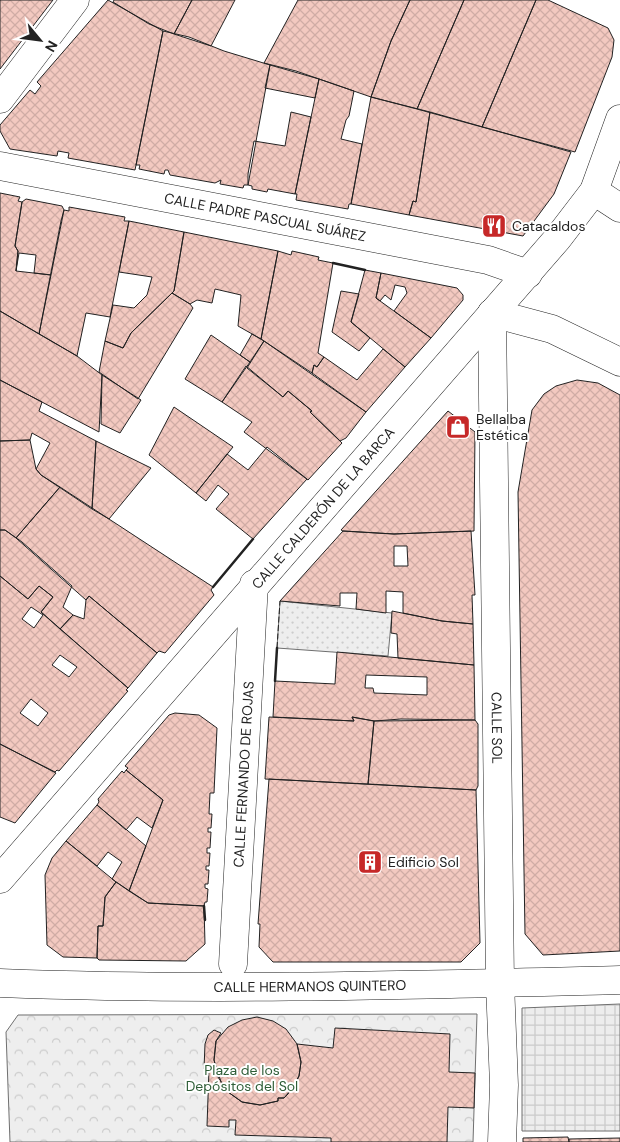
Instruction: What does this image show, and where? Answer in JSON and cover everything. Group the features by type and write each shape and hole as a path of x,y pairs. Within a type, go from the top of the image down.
{"street":[{"path":"0,99 75,0"},
{"name":"CALLE CALDERÓN DE LA BARCA","path":"0,879 254,584 528,274 594,191 620,119"},
{"name":"CALLE PADRE PASCUAL SUÁREZ","path":"0,166 488,260 528,274"},
{"path":"594,191 620,208"},
{"path":"492,313 552,329 620,362"},
{"name":"CALLE SOL","path":"492,313 500,983 504,1086 502,1142"},
{"name":"CALLE FERNANDO DE ROJAS","path":"233,964 254,584"},
{"name":"CALLE HERMANOS QUINTERO","path":"0,983 77,986 212,986 620,980"}],"green space":[{"path":"280,601 392,613 388,656 277,648"},
{"name":"Plaza de los Depósitos del Sol","path":"477,1014 473,1142 10,1142 6,1032 18,1015"}],"shaded area":[{"path":"620,1004 620,1131 522,1131 522,1008"}],"building":[{"path":"0,0 53,0 0,69"},
{"path":"108,0 163,31 135,170 68,158 69,153 58,151 57,156 10,149 0,131 0,125 30,90 35,94 41,86 37,82"},
{"path":"114,0 192,0 174,34 149,24 113,2"},
{"path":"192,0 235,0 211,46 174,34"},
{"path":"298,0 410,0 391,41 371,97 296,71 264,63"},
{"path":"410,0 464,0 417,109 371,97 391,41"},
{"path":"464,0 536,0 482,127 417,109"},
{"path":"536,0 548,0 608,28 614,40 612,57 575,152 482,127"},
{"path":"163,31 189,37 224,51 270,65 248,185 244,185 243,188 220,184 221,180 215,183 170,175 168,170 165,170 164,174 139,169 140,165 136,165"},
{"path":"270,65 319,79 315,98 265,88"},
{"path":"319,79 354,91 349,116 346,120 341,139 362,144 351,204 349,204 348,209 296,200 297,194 295,194"},
{"path":"371,97 430,112 416,202 413,201 409,215 351,204"},
{"path":"291,112 311,117 295,194 268,189 267,192 252,189 252,186 248,185 248,174 254,141 285,146"},
{"path":"430,112 571,152 554,194 523,236 409,215 413,201 416,202"},
{"path":"0,193 20,197 18,201 22,202 15,246 18,251 16,271 51,275 39,334 0,311"},
{"path":"26,199 62,206 64,210 51,275 34,273 36,255 19,253 16,271 18,251 15,246 22,202"},
{"path":"69,207 125,217 124,221 129,221 110,317 86,313 77,356 39,334 61,221 64,210 69,211"},
{"path":"129,221 184,232 174,291 131,333 123,348 105,341 113,305 134,308 147,295 152,277 119,272"},
{"path":"184,232 278,251 261,339 238,326 241,295 215,289 212,303 197,300 190,304 172,293 174,291"},
{"path":"278,251 291,255 292,251 319,257 318,260 333,263 318,353 324,357 317,367 314,365 312,373 261,339"},
{"path":"365,270 381,273 376,298 431,338 405,367 351,322"},
{"path":"381,273 457,288 463,295 463,300 431,338 394,311 407,293 405,287 395,285 391,300 385,295 380,301 376,298"},
{"path":"341,291 359,294 351,322 370,338 359,351 332,332"},
{"path":"172,293 190,304 193,308 138,399 99,372 105,341 123,348 131,333"},
{"path":"0,311 77,356 102,375 99,432 0,380"},
{"path":"252,334 264,341 250,362 240,355"},
{"path":"211,335 250,362 222,402 185,379"},
{"path":"264,341 366,412 346,438 340,441 310,412 312,411 288,391 283,397 247,368"},
{"path":"383,349 405,367 366,412 312,373 314,365 317,367 324,357 357,380"},
{"path":"246,366 283,397 288,391 312,411 310,412 342,443 308,480 244,432 252,422 222,402"},
{"path":"102,375 141,400 120,433 101,424"},
{"path":"0,380 42,402 39,411 96,441 92,509 41,475 36,469 50,443 32,433 30,440 0,441"},
{"path":"577,380 598,383 620,395 620,951 543,955 525,934 518,492 532,410 544,394 556,386"},
{"path":"174,407 233,447 196,493 149,455"},
{"path":"448,411 475,432 474,531 394,534 341,530"},
{"path":"30,440 36,469 41,475 60,487 16,538 5,530 0,530 0,441"},
{"path":"96,441 151,468 109,519 92,509"},
{"path":"267,447 307,479 253,539 216,509 229,494 218,485 206,501 196,493 227,454 248,470"},
{"path":"60,487 213,587 211,590 214,595 165,653 159,651 157,653 89,596 86,600 16,538"},
{"path":"0,530 5,530 22,542 72,586 63,607 73,615 60,629 41,612 53,597 39,586 28,599 0,576"},
{"path":"343,531 394,534 471,531 475,595 472,595 473,624 442,621 403,613 403,592 386,591 386,613 356,609 357,593 340,593 340,606 280,601","holes":["394,546 407,546 408,566 394,566"]},
{"path":"0,576 28,599 39,586 53,597 41,612 128,688 126,690 128,691 59,771 55,772 0,744","holes":["31,607 43,615 34,628 22,619","60,655 77,667 69,677 52,665","31,699 48,713 38,726 20,713"]},
{"path":"89,596 157,653 128,688 60,629 73,615 84,619 86,600"},
{"path":"392,611 442,621 473,624 474,665 398,658 397,634 391,633"},
{"path":"337,652 474,665 475,720 374,721 352,717 354,721 273,717 275,681 335,684","holes":["366,675 427,677 427,695 374,693 373,688 365,688"]},
{"path":"175,713 199,715 217,728 214,793 210,793 209,814 212,814 211,828 208,828 208,832 211,832 210,848 207,848 207,853 210,853 209,866 206,866 206,870 209,870 208,884 205,884 205,888 208,889 207,902 205,902 204,906 148,903 129,891 163,800 126,770 128,768 125,766 169,715"},
{"path":"269,717 354,721 352,717 374,721 368,784 265,779"},
{"path":"401,719 475,720 478,724 478,786 476,790 368,784 374,721"},
{"path":"0,744 56,773 15,823 0,817"},
{"path":"126,770 163,800 152,828 137,817 126,830 97,805 98,799 122,771 124,773"},
{"name":"Edificio Sol","path":"269,779 476,790 480,943 461,962 273,962 259,947 260,924 258,924"},
{"path":"97,805 146,846 129,891 112,879 122,862 108,852 97,866 66,841"},
{"path":"66,841 116,882 105,897 103,926 98,926 97,958 63,957 47,945 45,875 52,858"},
{"path":"116,882 148,903 204,906 205,944 186,961 99,960 97,958 98,926 103,926 105,897"},
{"path":"257,1017 273,1021 286,1029 297,1044 301,1062 299,1076 288,1094 284,1098 278,1098 278,1101 260,1105 242,1102 228,1092 218,1077 214,1060 216,1041 228,1027 242,1020"},
{"path":"335,1028 450,1034 449,1072 475,1073 474,1108 448,1107 447,1142 331,1142 331,1138 235,1135 236,1120 229,1120 229,1127 207,1126 209,1069 204,1069 205,1044 208,1035 214,1030 221,1033 216,1041 214,1060 222,1085 242,1102 260,1105 278,1101 278,1098 284,1098 295,1085 299,1076 301,1062 297,1044 333,1048"},
{"path":"568,1137 569,1142 523,1142 523,1138"},
{"path":"620,1138 620,1142 569,1142 569,1139"}],"fence":[{"path":"277,648 280,601"}],"wall":[{"path":"333,263 365,270"},
{"path":"213,587 253,539"},
{"path":"275,681 277,648"},
{"path":"204,906 205,920"}],"place":[{"name":"Catacaldos","path":"494,226"},
{"name":"Bellalba Estética","path":"458,427"},
{"name":"Edificio Sol","path":"370,862"}]}
